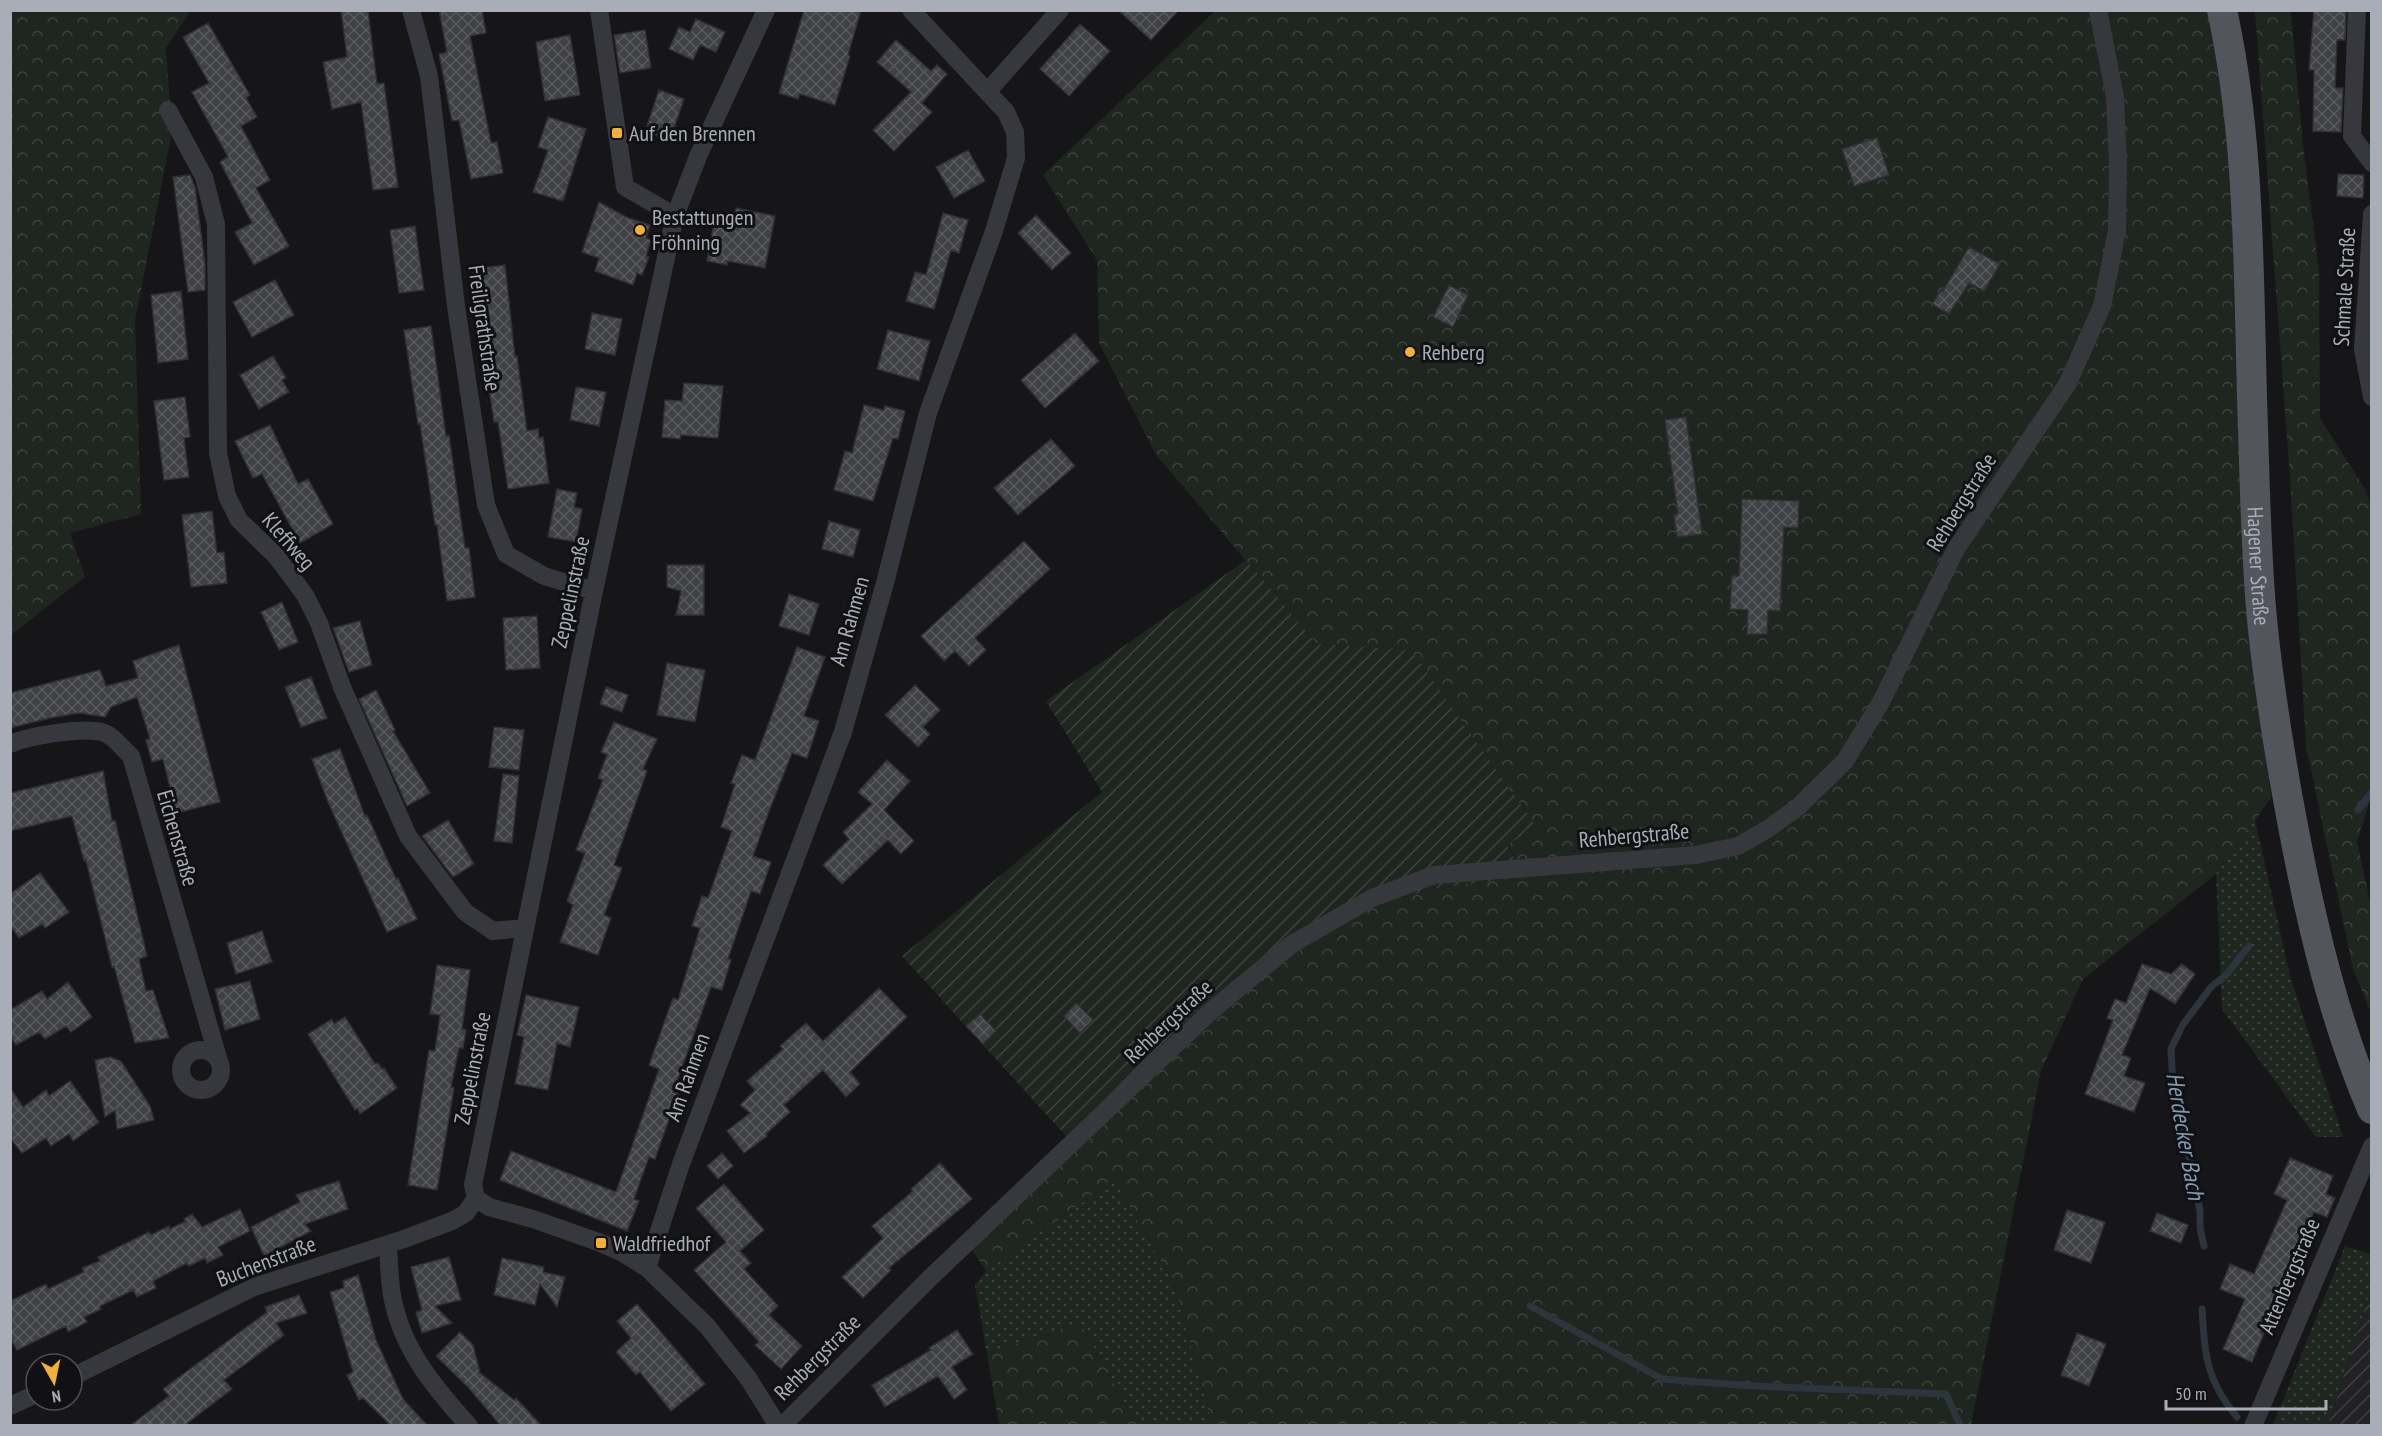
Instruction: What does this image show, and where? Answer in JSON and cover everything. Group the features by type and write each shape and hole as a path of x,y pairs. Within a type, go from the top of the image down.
{"main road":[{"name":"Hagener Straße","path":"2222,10 2233,57 2245,180 2262,618 2284,782 2308,904 2326,976 2344,1037 2369,1103"}],"street":[{"name":"Freiligrathstraße","path":"411,10 429,76 456,306 486,504 506,554 544,576 594,591"},
{"path":"598,10 625,187 675,216"},
{"name":"Zeppelinstraße","path":"476,1198 473,1185 524,928 675,216 699,154 766,10"},
{"name":"Am Rahmen","path":"647,1268 681,1164 843,732 885,583 928,413 994,231 1016,158 1015,132 1006,112 911,10"},
{"path":"988,91 1060,10"},
{"name":"Rehbergstraße","path":"780,1425 1211,1011 1292,944 1372,898 1434,875 1696,855 1738,846 1797,808 1845,761 1881,702 1956,549 2068,383 2102,306 2117,231 2118,165 2115,97 2098,10"},
{"path":"2357,10 2352,136 2372,163"},
{"name":"Kleffweg","path":"168,110 204,177 216,224 218,453 227,496 238,520 276,555 309,604 319,623 342,687 408,836 465,912 493,931 524,928"},
{"name":"Schmale Straße","path":"2372,214 2363,349 2372,397"},
{"name":"Eichenstraße","path":"10,744 72,730 106,734 130,756 218,1058"},
{"name":"Attenbergstraße","path":"2253,1425 2372,1146"},
{"path":"476,1198 489,1207 533,1218 601,1243 647,1268 707,1326 748,1378 780,1425"},
{"name":"Buchenstraße","path":"84,1371 254,1287 452,1221 466,1213 476,1198"},
{"path":"388,1244 392,1296 406,1342 426,1376 467,1425"},
{"path":"10,1406 24,1400"}],"shaded area":[{"path":"2371,1289 2371,1425 2328,1425"}],"green space":[{"path":"11,11 189,11 189,13 166,48 172,132 135,320 141,514 70,533 85,577 11,635"},
{"path":"1215,11 2210,11 2237,178 2254,652 2271,798 2216,874 2083,979 2041,1071 1971,1425 1205,1425 1212,1423 1174,1284 1114,1180 986,1271 972,1250 1270,966 1377,904 1437,888 1523,876 1411,650 1317,644 1156,455 1099,343 1097,260 1043,175"},
{"path":"2255,11 2291,11 2303,145 2319,271 2320,418 2366,491 2371,505 2372,795 2357,841 2371,906 2371,1013 2353,969 2306,746 2290,478"},
{"path":"1246,560 1317,644 1411,650 1536,826 1507,845 1524,877 1437,888 1377,904 1270,966 1075,1146 902,956 1102,792 1046,701"},
{"path":"2255,820 2290,976 2343,1137 2316,1137 2222,1009 2216,874"},
{"path":"1114,1180 1174,1284 1212,1423 1205,1426 1137,1425 1080,1322 987,1354 975,1285 986,1271"},
{"path":"2345,1246 2371,1254 2371,1289 2328,1425 2273,1425"},
{"path":"1080,1322 1137,1425 999,1425 987,1354"}],"building":[{"path":"341,10 368,10 377,84 384,83 398,187 373,190 361,102 332,109 323,62 347,57"},
{"path":"439,10 482,10 486,33 470,36 491,143 497,142 503,173 471,179 459,120 452,121 439,54 447,52"},
{"path":"804,10 861,10 835,105 800,94 798,99 779,93"},
{"path":"1118,10 1179,10 1151,40"},
{"path":"2314,10 2346,10 2345,40 2337,40 2335,88 2343,88 2341,132 2313,131 2314,70 2309,70"},
{"path":"696,19 725,32 716,52 700,45 693,60 669,49 679,27 690,32"},
{"path":"208,23 250,95 246,98 257,117 241,126 270,180 256,188 289,246 254,265 235,232 252,223 220,162 228,157 192,92 209,83 183,37"},
{"path":"1080,24 1110,51 1069,96 1040,69"},
{"path":"645,30 651,68 620,73 614,35"},
{"path":"570,35 580,95 545,101 536,42"},
{"path":"896,40 931,71 937,65 947,74 922,103 932,112 894,151 873,130 911,92 877,62"},
{"path":"659,90 684,99 670,140 645,132"},
{"path":"548,117 586,129 563,201 533,192 548,150 538,147"},
{"path":"1877,138 1889,175 1854,186 1842,149"},
{"path":"968,150 985,181 954,198 936,167"},
{"path":"2338,174 2364,175 2363,198 2337,196"},
{"path":"190,175 195,187 205,264 205,290 188,292 173,177"},
{"path":"599,202 626,217 650,225 646,238 651,240 646,256 649,257 642,275 637,273 633,285 595,271 599,258 582,252"},
{"path":"736,208 775,216 765,268 727,261 727,265 707,261 714,223 732,227"},
{"path":"943,213 968,220 959,253 951,250 934,309 906,301 915,272 926,275"},
{"path":"1036,215 1071,253 1052,270 1018,233"},
{"path":"415,226 424,290 399,293 390,230"},
{"path":"1969,247 2000,264 1984,291 1969,283 1949,314 1932,304 1941,290 1943,291"},
{"path":"505,265 515,357 517,356 527,431 538,429 539,438 543,437 549,483 508,489 498,422 494,422 472,269"},
{"path":"275,280 294,315 252,337 233,302"},
{"path":"1449,285 1468,295 1453,327 1433,317"},
{"path":"181,291 188,359 158,363 151,295"},
{"path":"592,313 622,319 615,355 585,349"},
{"path":"431,326 446,436 449,435 465,548 469,548 475,597 447,601 437,525 435,525 404,330"},
{"path":"888,330 930,341 919,381 877,369"},
{"path":"1075,333 1099,361 1045,408 1021,380"},
{"path":"273,356 286,378 282,380 289,392 259,409 240,375"},
{"path":"684,383 723,386 718,438 681,435 680,439 662,437 665,400 682,401"},
{"path":"576,387 606,392 599,426 570,420"},
{"path":"185,397 190,437 184,438 189,477 164,480 154,401"},
{"path":"864,405 884,410 885,406 905,411 898,439 893,438 873,501 834,490 845,451 852,453"},
{"path":"1686,417 1702,534 1677,537 1674,515 1678,514 1665,420"},
{"path":"270,425 298,484 308,479 333,524 300,543 262,474 253,478 235,441"},
{"path":"1051,439 1075,466 1018,515 994,488"},
{"path":"557,489 577,493 574,507 582,509 576,542 548,537"},
{"path":"1742,499 1799,501 1798,528 1784,527 1780,611 1768,610 1767,634 1747,634 1748,610 1730,609 1732,576 1739,576"},
{"path":"212,511 217,553 224,552 227,583 191,587 182,515"},
{"path":"829,521 860,530 853,557 822,549"},
{"path":"1024,541 1050,569 975,638 986,650 969,666 955,651 944,661 921,636"},
{"path":"667,565 704,565 704,615 676,615 681,591 667,587"},
{"path":"789,594 819,604 809,635 779,626"},
{"path":"282,602 298,642 279,650 261,612"},
{"path":"537,616 540,668 506,670 503,618"},
{"path":"360,621 372,665 349,672 333,628"},
{"path":"179,645 220,802 176,813 163,759 152,762 146,740 150,739 137,697 111,707 105,717 79,713 10,728 10,693 100,670 106,686 138,678 133,661"},
{"path":"797,647 825,657 804,716 819,721 807,758 792,753 768,814 753,856 771,862 760,894 751,891 728,959 731,960 722,990 711,987 673,1092 678,1094 655,1159 649,1157 634,1199 639,1201 627,1231 500,1180 511,1151 616,1192 659,1069 649,1065 673,998 678,1000 700,928 692,926 702,896 708,898 732,831 721,827 735,784 731,783 742,755 755,760"},
{"path":"667,663 705,670 695,722 657,715"},
{"path":"311,677 327,718 301,727 285,687"},
{"path":"915,685 940,710 923,727 930,734 918,747 885,715"},
{"path":"606,687 628,695 622,712 600,704"},
{"path":"376,690 395,730 393,731 430,793 407,806 359,699"},
{"path":"614,722 657,739 643,769 647,771 614,865 622,868 604,915 611,918 598,955 560,942 573,905 567,901 585,853 576,850 603,780 598,778 607,755 601,752"},
{"path":"494,727 524,730 519,770 489,767"},
{"path":"340,749 365,816 367,815 417,919 387,932 328,802 312,759"},
{"path":"887,760 910,781 884,810 914,841 901,854 888,840 842,884 823,865 849,839 843,832 872,804 858,792"},
{"path":"103,771 112,821 115,820 147,956 139,959 146,991 153,990 169,1038 135,1043 114,966 112,967 86,860 84,861 72,816 10,831 10,793"},
{"path":"503,774 519,776 512,843 494,841"},
{"path":"448,820 474,864 453,877 422,836"},
{"path":"40,873 69,912 45,928 42,924 19,938 10,925 10,894"},
{"path":"262,931 272,962 236,974 227,943"},
{"path":"2142,964 2171,974 2182,964 2195,974 2175,1004 2150,988 2122,1055 2131,1058 2124,1076 2145,1083 2134,1112 2085,1094 2113,1020 2107,1018 2115,999 2126,1003"},
{"path":"437,965 470,970 462,1029 466,1030 463,1048 459,1048 451,1087 454,1088 437,1190 408,1185 429,1050 435,1051 440,1015 430,1014"},
{"path":"250,981 260,1019 225,1030 215,989"},
{"path":"68,982 92,1017 71,1032 66,1026 45,1039 39,1032 16,1045 10,1036 10,1010 42,991 47,999"},
{"path":"879,988 907,1017 850,1072 860,1084 846,1097 823,1070 784,1105 790,1112 766,1134 767,1136 744,1153 727,1131 750,1113 740,1105 755,1090 747,1081 783,1049 780,1046 806,1023 823,1041"},
{"path":"526,995 579,1007 570,1047 557,1043 548,1090 515,1084 524,1037 517,1035"},
{"path":"1076,1003 1093,1020 1080,1033 1064,1016"},
{"path":"980,1014 996,1031 983,1044 966,1026"},
{"path":"345,1017 375,1064 378,1063 382,1069 384,1068 397,1088 360,1114 357,1108 355,1110 308,1034 332,1019 334,1024"},
{"path":"110,1057 121,1061 150,1106 154,1120 117,1129 115,1110 105,1117 95,1060"},
{"path":"70,1081 99,1122 73,1141 69,1134 51,1146 46,1138 22,1153 10,1138 10,1088 23,1107 46,1090 49,1096"},
{"path":"722,1153 733,1166 718,1179 707,1166"},
{"path":"2290,1158 2333,1176 2326,1194 2335,1198 2327,1217 2314,1212 2290,1261 2261,1332 2264,1333 2252,1362 2223,1349 2245,1299 2220,1289 2230,1264 2254,1274 2287,1200 2274,1194"},
{"path":"940,1163 972,1199 889,1268 891,1270 863,1298 842,1277 883,1238 872,1226 913,1191 911,1189"},
{"path":"339,1181 348,1209 305,1224 311,1231 264,1256 251,1227 300,1202 296,1195"},
{"path":"724,1184 764,1230 740,1251 751,1263 744,1269 778,1306 769,1315 802,1346 781,1369 755,1345 759,1342 694,1270 726,1242 696,1208"},
{"path":"240,1209 250,1231 218,1247 223,1255 207,1263 205,1258 189,1266 187,1263 153,1281 156,1288 137,1297 133,1290 100,1306 101,1309 84,1317 87,1322 68,1332 66,1326 17,1350 10,1338 10,1301 46,1284 48,1289 84,1272 82,1268 100,1261 98,1257 149,1232 151,1235 169,1226 170,1229 186,1221 184,1219 192,1214 202,1227"},
{"path":"2067,1210 2105,1222 2091,1263 2054,1250"},
{"path":"2157,1213 2188,1225 2181,1243 2150,1231"},
{"path":"449,1257 461,1300 435,1306 452,1323 422,1333 416,1312 422,1310 411,1267"},
{"path":"502,1258 544,1267 543,1272 565,1277 557,1307 540,1284 535,1305 494,1295"},
{"path":"358,1275 376,1340 403,1399 427,1425 390,1425 363,1398 359,1400 347,1375 353,1372 330,1292 344,1288 343,1281"},
{"path":"299,1295 307,1313 276,1323 284,1335 224,1380 232,1389 185,1425 131,1425 169,1396 163,1389 267,1312 265,1307"},
{"path":"637,1304 705,1384 671,1411 640,1372 636,1375 616,1352 631,1338 617,1321"},
{"path":"957,1330 973,1354 952,1367 967,1390 954,1399 938,1376 885,1407 872,1385 931,1350 929,1348"},
{"path":"460,1332 473,1345 480,1373 514,1400 516,1398 541,1425 500,1425 468,1387 436,1356"},
{"path":"2077,1333 2106,1344 2089,1386 2061,1375"}],"waterway":[{"name":"Herdecker Bach","path":"2358,810 2372,792"},
{"name":"Herdecker Bach","path":"2204,1246 2191,1162 2180,1129 2173,1087 2171,1049 2182,1026 2211,987 2226,975 2249,946"},
{"path":"1530,1306 1662,1379 1753,1386 1946,1394 1960,1425"},
{"name":"Herdecker Bach","path":"2202,1309 2209,1367 2219,1391 2237,1417"}],"place":[{"name":"Auf den Brennen","path":"617,133"},
{"name":"Bestattungen Fröhning","path":"640,230"},
{"name":"Rehberg","path":"1410,352"},
{"name":"Waldfriedhof","path":"601,1243"}]}
